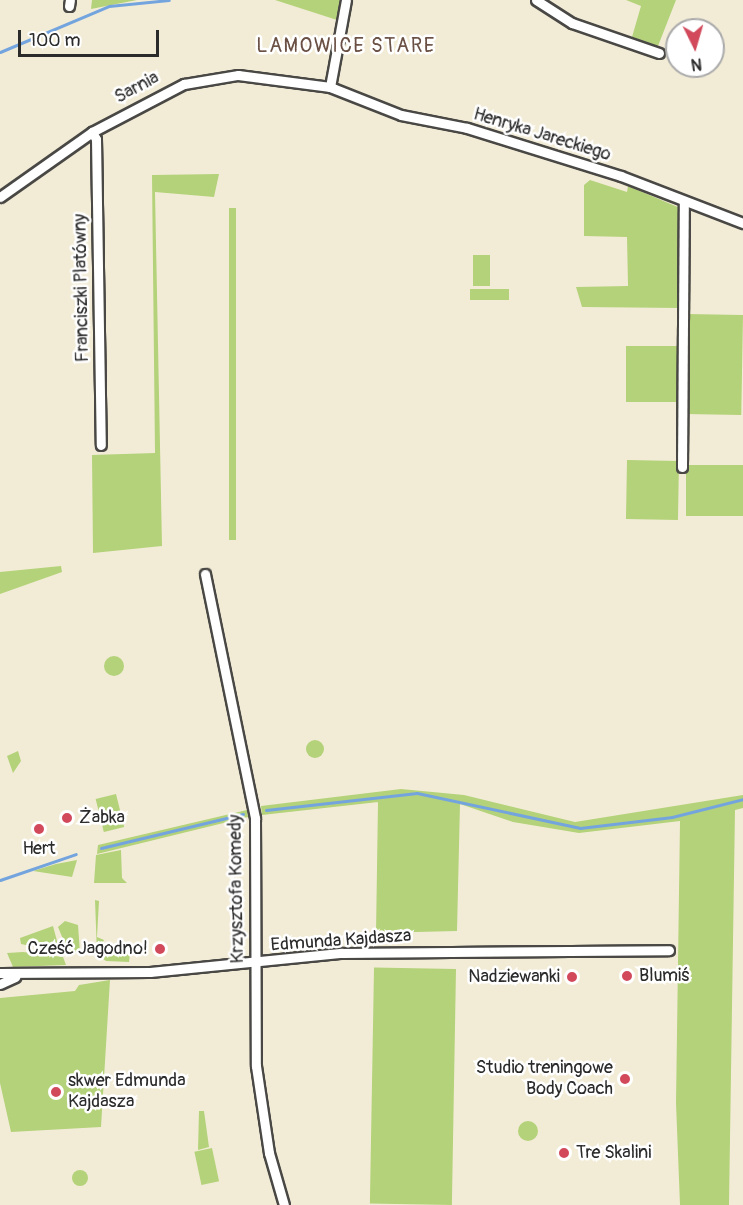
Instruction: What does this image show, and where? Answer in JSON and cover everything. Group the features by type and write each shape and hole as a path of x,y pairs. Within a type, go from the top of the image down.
{"street":[{"path":"330,87 346,0"},
{"path":"536,0 572,23 659,53"},
{"name":"Sarnia","path":"0,197 92,132 169,90 207,77 238,75 330,87"},
{"name":"Henryka Jareckiego","path":"330,87 401,115 478,131 583,169 621,176 743,223"},
{"name":"Franciszki Platówny","path":"92,132 96,139 101,445"},
{"path":"682,467 684,202"},
{"name":"Krzysztofa Komedy","path":"205,574 255,818 254,963 260,1102 284,1205"},
{"name":"Edmunda Kajdasza","path":"0,973 15,977 254,963 342,953 669,950"},
{"name":"Edmunda Kajdasza","path":"0,984 15,977"}],"green space":[{"path":"92,0 137,0 91,9"},
{"path":"275,0 340,0 337,20"},
{"path":"626,0 676,0 669,18 665,18 665,28 658,46 632,37 641,6"},
{"path":"219,174 214,197 155,192 162,546 93,553 92,455 155,453 152,175"},
{"path":"590,180 627,192 628,186 680,208 680,308 582,307 576,287 628,286 627,237 584,236 584,185"},
{"path":"229,208 236,208 236,540 229,540"},
{"path":"473,255 490,255 490,286 473,286"},
{"path":"470,289 509,289 509,300 470,300"},
{"path":"687,314 743,315 741,415 685,414"},
{"path":"626,346 679,346 679,402 626,402"},
{"path":"627,460 679,461 678,520 626,519"},
{"path":"686,465 743,465 743,516 686,516"},
{"path":"61,566 62,572 0,594 0,572"},
{"path":"114,656 121,659 124,666 121,673 114,676 107,673 104,666 107,659"},
{"path":"311,740 319,740 324,745 322,756 311,758 306,753 306,745"},
{"path":"18,751 21,761 13,773 7,756"},
{"path":"401,789 464,795 575,822 743,795 743,808 735,810 729,1205 680,1205 676,1103 680,821 579,833 513,822 460,804 457,931 376,933 378,802 262,815 261,806"},
{"path":"116,794 124,827 104,832 96,799"},
{"path":"247,810 248,817 97,854 98,845"},
{"path":"121,850 122,878 127,883 94,883 96,855"},
{"path":"77,860 72,877 33,871 56,864"},
{"path":"95,900 99,901 97,937 104,940 97,954"},
{"path":"65,921 78,925 80,953 68,951 58,927"},
{"path":"53,926 60,952 21,944 20,938"},
{"path":"23,952 63,957 66,965 13,967 7,953"},
{"path":"104,953 130,954 129,962 106,961 99,956"},
{"path":"374,968 456,969 452,1205 370,1204"},
{"name":"skwer Edmunda Kajdasza","path":"110,980 101,1127 11,1132 0,1083 0,998 75,991 79,985"},
{"path":"199,1111 204,1111 209,1147 198,1150"},
{"path":"528,1121 535,1124 538,1131 535,1138 528,1141 521,1138 518,1131 521,1124"},
{"path":"212,1148 219,1181 201,1185 194,1152"},
{"path":"77,1170 83,1170 88,1178 86,1184 77,1186 72,1181 72,1175"}],"waterway":[{"path":"0,52 109,6 169,0"},
{"path":"266,810 417,793 580,828 672,817 743,799"},
{"path":"101,848 243,814"},
{"path":"0,880 76,854"}],"place":[{"name":"Żabka","path":"67,818"},
{"name":"Hert","path":"39,829"},
{"name":"Cześć Jagodno!","path":"160,949"},
{"name":"Blumiś","path":"627,976"},
{"name":"Nadziewanki","path":"572,977"},
{"name":"Studio treningowe Body Coach","path":"625,1079"},
{"name":"skwer Edmunda Kajdasza","path":"56,1092"},
{"name":"Tre Skalini","path":"564,1153"}],"district":[{"name":"LAMOWICE STARE","path":"346,45"}]}
